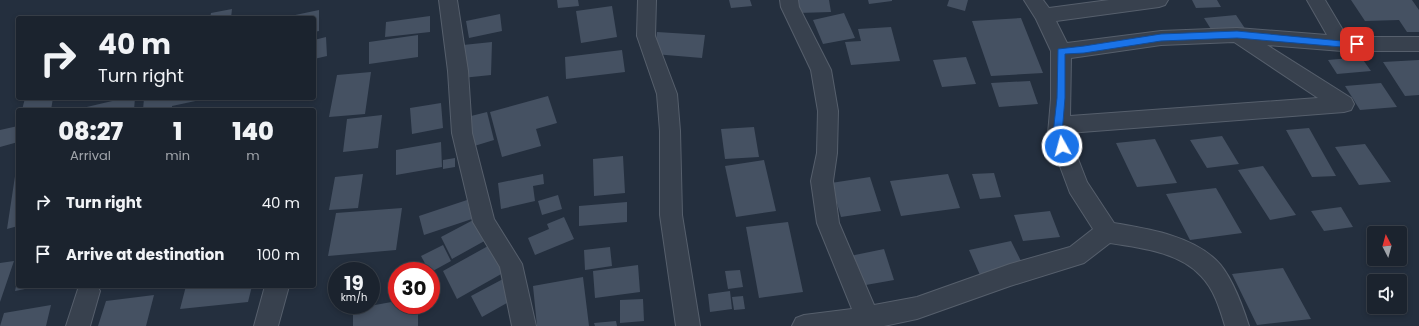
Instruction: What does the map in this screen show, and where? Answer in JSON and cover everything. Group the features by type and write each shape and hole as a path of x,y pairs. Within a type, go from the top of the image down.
{"street":[{"path":"448,0 458,71 462,134 484,222 511,264 524,326"},
{"path":"647,0 646,36 667,94 670,131 671,215 688,326"},
{"path":"789,0 790,7 821,70 828,111 827,153 822,181 828,223 868,318"},
{"path":"1107,232 1078,186 1058,134 1060,125 1061,51 1038,8 1159,0"},
{"path":"1316,0 1342,44"},
{"path":"1061,51 1084,50 1161,38 1237,35 1342,44 1419,44"},
{"path":"1060,125 1344,104 1237,35"},
{"path":"804,326 868,318 917,308 1010,275 1076,256 1107,232 1143,238 1184,250 1210,269 1231,307 1237,326"},
{"path":"266,326 276,288"},
{"path":"78,326 88,291"}],"building":[{"path":"557,0 578,0 579,6 558,8"},
{"path":"729,0 750,0 752,6 731,8"},
{"path":"796,0 829,0 831,12 798,13"},
{"path":"868,0 892,0 892,1 869,4"},
{"path":"949,0 968,0 965,11 947,6"},
{"path":"1192,0 1217,0 1221,7 1196,8"},
{"path":"1351,0 1412,0 1419,10 1419,32 1407,32 1399,20 1365,21"},
{"path":"612,6 617,37 581,43 576,11"},
{"path":"232,9 231,16 210,16 211,13"},
{"path":"319,10 319,31 316,32 316,16 290,16"},
{"path":"844,13 855,38 823,44 813,20"},
{"path":"500,14 502,31 469,38 466,21"},
{"path":"1236,15 1246,30 1214,34 1204,18"},
{"path":"430,16 430,32 385,37 386,22"},
{"path":"1021,18 1043,73 991,76 972,21"},
{"path":"891,27 900,61 851,65 845,42 861,41 858,29"},
{"path":"657,32 705,35 702,58 654,54"},
{"path":"418,35 418,57 369,64 369,42"},
{"path":"326,37 327,56 316,59 316,40"},
{"path":"492,42 491,75 462,78 463,45"},
{"path":"622,50 625,72 566,79 565,57"},
{"path":"966,57 976,84 942,87 933,60"},
{"path":"1361,57 1371,71 1337,74 1328,60"},
{"path":"1419,60 1419,95 1405,96 1383,62"},
{"path":"371,72 365,114 329,117 337,75"},
{"path":"1030,81 1038,104 999,107 991,83"},
{"path":"1381,83 1397,107 1360,110 1345,86"},
{"path":"548,96 557,123 536,129 541,146 502,157 490,112"},
{"path":"24,100 53,100 51,108 22,108"},
{"path":"116,100 135,100 134,108 82,108"},
{"path":"144,100 200,100 172,106 172,108 143,108"},
{"path":"441,103 443,128 412,134 410,108"},
{"path":"487,112 494,140 471,147 463,118"},
{"path":"382,115 378,148 343,152 347,119"},
{"path":"16,126 16,143 0,147 0,130"},
{"path":"754,127 759,157 725,159 721,129"},
{"path":"1309,128 1336,176 1312,177 1286,130"},
{"path":"1222,136 1239,164 1207,168 1190,140"},
{"path":"1155,139 1177,183 1137,187 1116,143"},
{"path":"441,142 442,167 396,175 396,150"},
{"path":"1365,144 1391,182 1359,185 1335,147"},
{"path":"623,156 625,193 594,196 593,159"},
{"path":"455,158 455,167 443,169 443,160"},
{"path":"764,160 776,211 736,217 725,166"},
{"path":"1263,166 1296,215 1270,220 1238,170"},
{"path":"16,170 16,227 7,229"},
{"path":"994,173 1001,197 980,199 972,174"},
{"path":"363,174 358,208 329,210 335,177"},
{"path":"543,174 544,184 533,186 535,201 501,209 498,183"},
{"path":"948,174 960,208 901,216 890,181"},
{"path":"870,177 881,211 841,217 831,183"},
{"path":"1216,188 1242,233 1190,240 1166,194"},
{"path":"558,195 562,209 542,215 538,201"},
{"path":"467,200 472,219 424,235 419,216"},
{"path":"627,202 627,222 579,226 579,206"},
{"path":"1341,207 1353,227 1324,231 1311,211"},
{"path":"402,208 396,250 328,256 336,213"},
{"path":"1050,211 1060,237 1023,241 1014,215"},
{"path":"564,217 574,239 535,255 528,238 549,229 547,224"},
{"path":"477,218 488,239 452,259 441,237"},
{"path":"788,222 803,292 759,298 746,227"},
{"path":"1011,241 1023,265 980,275 969,250"},
{"path":"443,245 451,261 440,267 440,262 424,262 421,256"},
{"path":"488,246 503,273 457,299 443,271"},
{"path":"610,247 612,266 585,270 584,250"},
{"path":"884,249 894,280 860,286 850,256"},
{"path":"14,261 0,302 0,263"},
{"path":"638,265 640,292 595,298 593,271"},
{"path":"1283,268 1311,319 1257,325 1232,274"},
{"path":"740,270 743,287 728,289 725,271"},
{"path":"583,277 589,326 537,326 533,286"},
{"path":"503,279 514,299 482,317 471,296"},
{"path":"16,286 16,288 30,288 15,291"},
{"path":"185,288 252,288 248,302 180,309"},
{"path":"730,291 732,309 710,312 708,294"},
{"path":"154,295 146,326 98,326 106,301"},
{"path":"743,296 745,309 734,310 732,297"},
{"path":"643,299 644,321 620,323 620,300"},
{"path":"388,303 388,314 418,314 418,326 353,326 353,314 380,314 380,304"},
{"path":"51,305 46,326 0,326 4,313"},
{"path":"616,321 617,326 595,326 594,323"}],"route":[{"path":"1062,146 1058,134 1060,125 1061,98 1061,51 1084,50 1161,38 1237,35 1357,44"}]}
